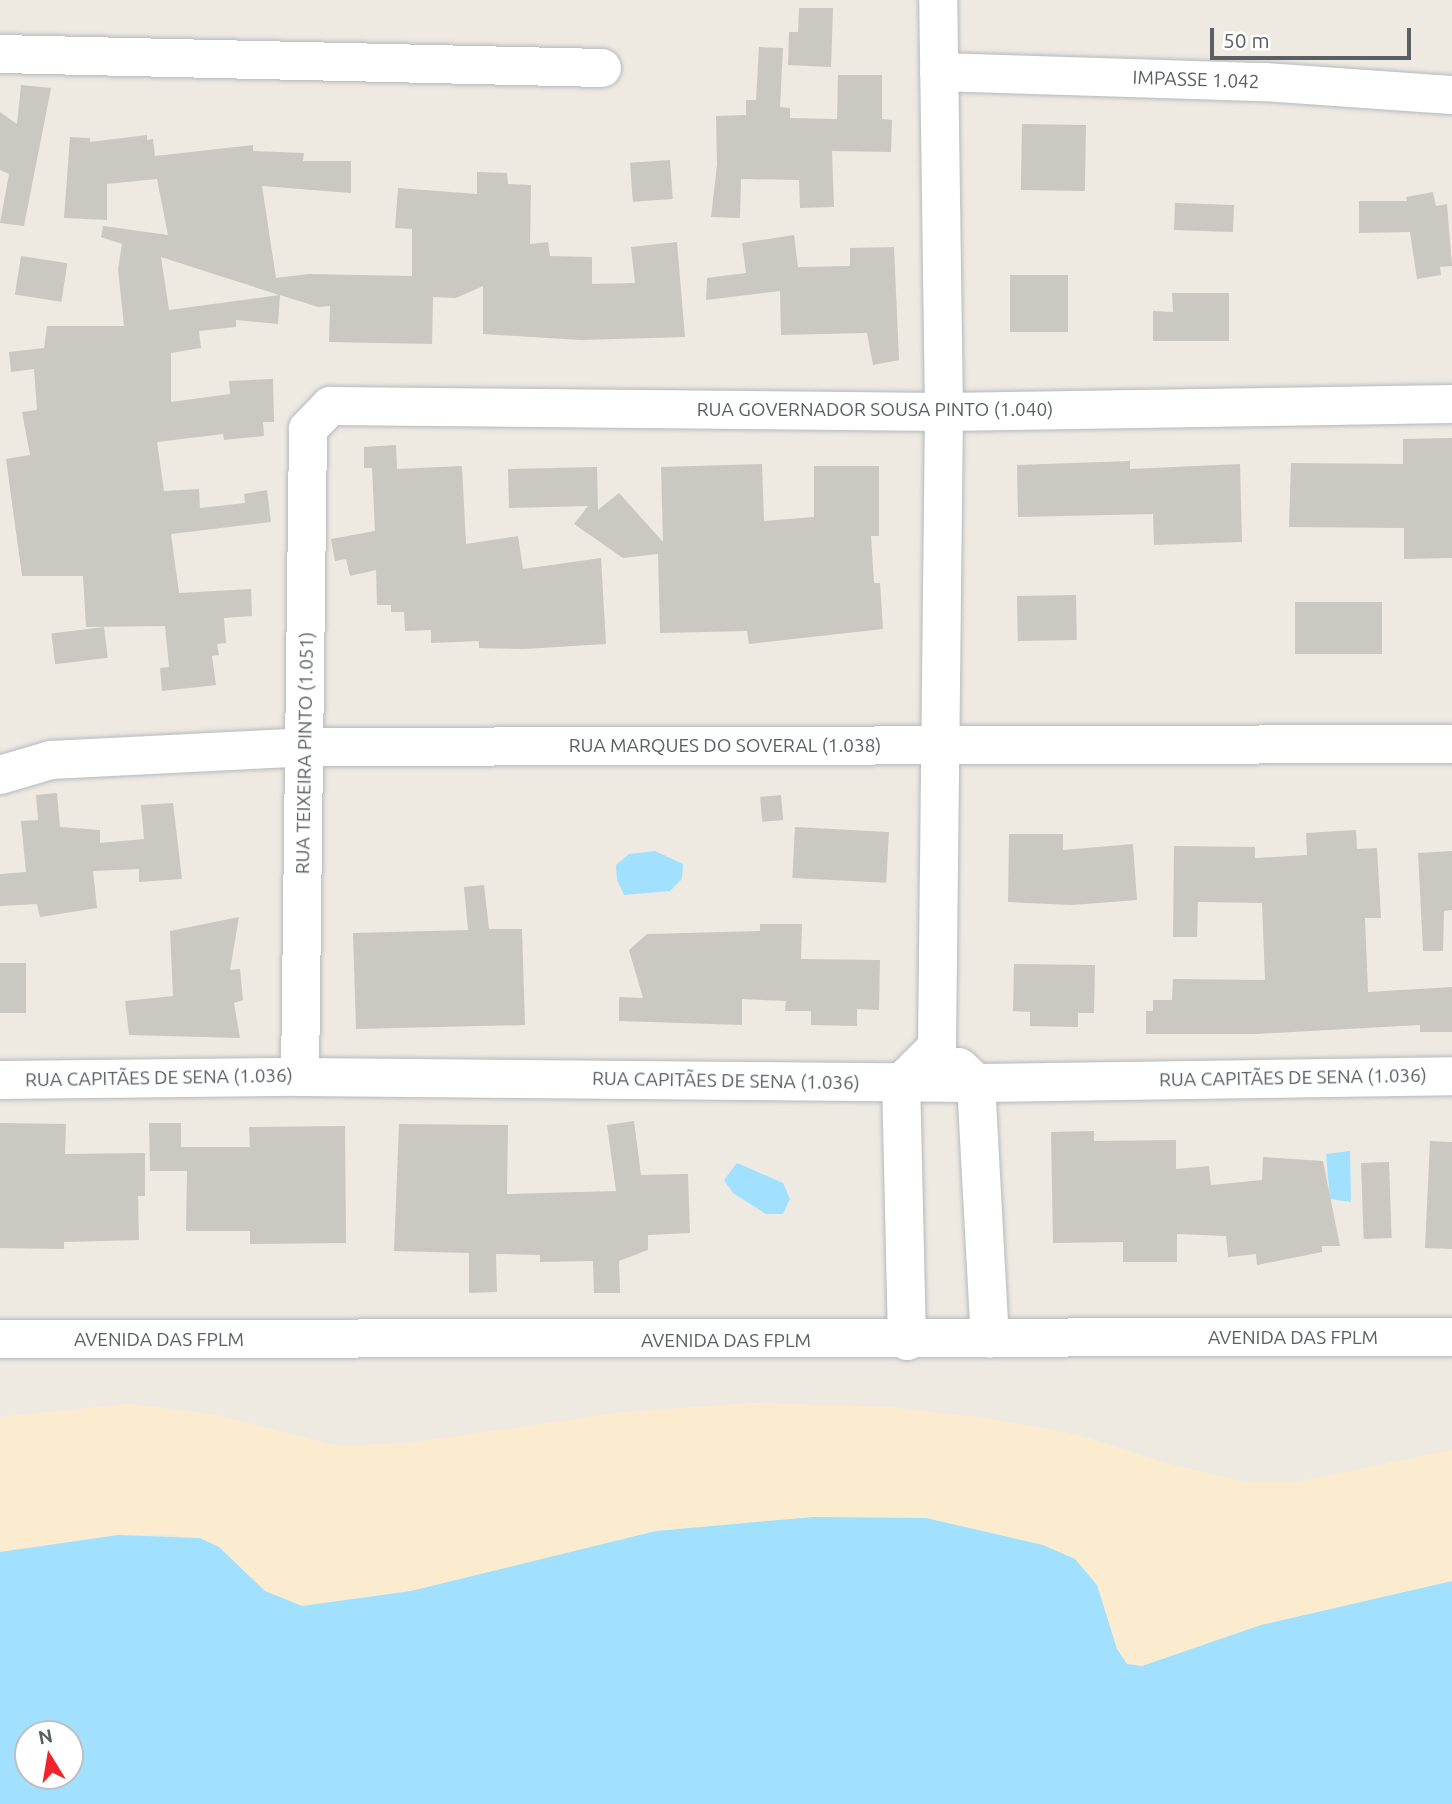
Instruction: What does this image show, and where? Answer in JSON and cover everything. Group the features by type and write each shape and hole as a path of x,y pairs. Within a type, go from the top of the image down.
{"street":[{"path":"907,1341 901,1083 937,1047 943,745 944,412 938,0"},
{"path":"0,54 602,68"},
{"name":"IMPASSE 1.042","path":"939,72 1265,82 1452,95"},
{"name":"RUA GOVERNADOR SOUSA PINTO (1.040)","path":"308,429 330,406 944,412 1452,404"},
{"name":"RUA TEIXEIRA PINTO (1.051)","path":"300,1077 308,429"},
{"name":"RUA MARQUES DO SOVERAL (1.038)","path":"0,775 51,760 305,747 1452,744"},
{"path":"937,1047 976,1083 990,1339"},
{"name":"RUA CAPITÃES DE SENA (1.036)","path":"0,1080 300,1077 976,1083 1452,1076"},
{"name":"AVENIDA DAS FPLM","path":"0,1339 907,1341 1452,1337"}],"sand":[{"path":"754,1403 888,1407 979,1417 1075,1434 1173,1465 1246,1482 1298,1482 1452,1450 1452,1581 1261,1625 1142,1666 1127,1664 1117,1649 1097,1585 411,1591 302,1606 265,1591 219,1547 173,1534 118,1535 0,1552 0,1417 128,1404 211,1414 338,1446 408,1443 625,1412"}],"water":[{"path":"655,851 683,864 682,879 670,891 624,895 617,880 616,865 629,854"},
{"path":"1350,1151 1351,1202 1330,1199 1326,1154"},
{"path":"737,1163 783,1183 790,1199 783,1214 766,1214 733,1193 724,1180"},
{"path":"813,1517 926,1518 1043,1545 1075,1559 1097,1585 1117,1649 1127,1664 1142,1666 1261,1625 1452,1581 1452,1804 0,1804 0,1552 118,1535 200,1538 219,1547 265,1591 302,1606 411,1591 656,1531"}],"building":[{"path":"799,8 833,8 831,67 788,65 789,32 798,32"},
{"path":"759,47 783,48 780,107 790,108 790,118 837,119 838,75 882,75 882,119 892,120 891,152 832,151 834,207 800,208 799,180 741,179 740,218 711,217 717,165 716,116 746,115 746,100 756,100"},
{"path":"21,85 51,88 24,226 0,223 9,174 0,170 0,112 17,124"},
{"path":"1022,124 1086,125 1085,191 1021,190"},
{"path":"147,135 147,140 153,139 155,156 253,145 253,151 304,153 303,161 351,161 351,193 262,186 276,278 309,274 412,276 412,229 395,228 398,188 477,194 477,172 507,173 508,184 531,185 530,244 548,242 550,256 592,257 592,284 635,283 631,247 677,242 685,337 581,340 483,334 483,286 456,298 433,297 432,344 329,342 330,306 318,307 280,295 278,324 236,320 236,327 199,331 201,348 171,353 171,402 230,394 229,381 273,379 274,422 263,422 264,436 224,440 223,434 157,442 164,491 199,489 200,508 245,503 244,494 267,490 271,522 171,534 179,593 251,589 252,616 224,618 226,643 217,644 219,655 212,656 216,685 162,691 160,668 169,667 165,626 86,627 83,576 22,576 6,459 30,455 22,412 37,410 34,369 11,372 9,352 44,348 47,326 124,326 118,269 122,244 101,237 103,226 168,235 157,179 107,184 107,220 64,218 70,137 90,138 90,142","holes":["161,257 280,295 169,310"]},
{"path":"670,160 673,199 633,202 630,163"},
{"path":"1433,192 1436,206 1447,204 1452,266 1440,267 1441,275 1417,279 1410,232 1359,233 1359,201 1407,201 1406,197"},
{"path":"1175,203 1234,205 1233,232 1174,230"},
{"path":"794,235 798,267 850,266 850,248 894,247 899,360 873,365 867,333 781,335 780,291 706,300 707,278 746,273 742,243"},
{"path":"21,256 67,263 61,302 15,295"},
{"path":"1010,275 1068,275 1068,332 1010,332"},
{"path":"1172,293 1229,293 1229,341 1153,341 1153,311 1173,312"},
{"path":"1452,438 1452,558 1404,559 1404,528 1289,527 1291,463 1403,464 1403,439"},
{"path":"396,445 397,469 462,466 466,544 518,536 523,569 601,558 606,644 524,649 479,648 479,641 431,643 431,630 405,631 404,612 391,612 391,605 377,605 376,570 350,576 346,559 335,561 331,539 375,531 372,468 364,468 364,447"},
{"path":"1130,461 1130,469 1240,464 1242,542 1154,545 1153,514 1018,517 1017,465"},
{"path":"762,464 764,521 814,517 814,466 879,466 879,536 871,536 874,583 880,583 883,629 749,644 747,631 660,633 658,554 623,558 574,524 588,506 509,508 508,469 597,467 598,510 619,493 663,542 661,467"},
{"path":"1076,595 1077,640 1018,641 1017,596"},
{"path":"1295,602 1382,602 1382,654 1295,654"},
{"path":"104,627 108,658 55,664 51,633"},
{"path":"57,793 60,827 100,830 100,843 144,839 141,805 173,803 182,879 139,882 139,869 93,871 97,908 40,917 37,904 0,906 0,874 26,872 21,821 38,820 36,795"},
{"path":"781,795 783,820 762,822 760,797"},
{"path":"795,827 889,832 886,883 792,878"},
{"path":"1356,830 1357,849 1377,848 1381,918 1365,918 1368,992 1452,987 1452,1032 1420,1032 1420,1025 1255,1034 1146,1034 1146,1011 1153,1011 1153,1000 1172,1000 1173,979 1265,980 1262,903 1198,902 1197,937 1173,937 1174,846 1255,847 1255,858 1307,855 1306,833"},
{"path":"1009,834 1063,834 1063,850 1133,844 1137,900 1072,905 1008,902"},
{"path":"1452,851 1452,910 1444,911 1443,951 1423,951 1418,853"},
{"path":"484,885 489,929 522,929 525,1025 356,1029 353,933 468,930 464,887"},
{"path":"239,917 230,970 240,969 243,1000 234,1003 240,1038 129,1035 125,1001 173,996 170,931"},
{"path":"760,924 802,924 801,959 880,960 879,1010 857,1009 857,1026 811,1025 811,1011 785,1011 786,1001 742,999 742,1025 619,1021 619,997 643,998 629,950 647,934 760,931"},
{"path":"0,963 26,963 26,1013 0,1013"},
{"path":"1014,964 1095,965 1094,1013 1078,1013 1078,1027 1030,1026 1030,1012 1013,1011"},
{"path":"634,1121 641,1175 688,1174 690,1233 648,1235 648,1250 619,1261 620,1293 594,1293 593,1261 540,1262 540,1255 496,1254 497,1292 469,1293 469,1253 394,1251 399,1124 508,1125 507,1194 616,1191 607,1125"},
{"path":"0,1123 66,1124 65,1154 145,1153 145,1196 138,1196 139,1240 64,1242 64,1249 0,1248"},
{"path":"149,1123 181,1123 181,1147 250,1147 249,1127 345,1126 346,1243 250,1244 250,1231 186,1231 187,1171 150,1171"},
{"path":"1094,1131 1094,1141 1176,1140 1176,1169 1209,1166 1211,1185 1262,1180 1263,1157 1323,1161 1340,1246 1322,1246 1322,1252 1257,1265 1256,1254 1228,1257 1226,1236 1177,1234 1177,1262 1123,1262 1123,1242 1053,1243 1051,1132"},
{"path":"1430,1141 1452,1142 1452,1249 1425,1248"},
{"path":"1389,1162 1392,1238 1364,1239 1361,1163"}]}
